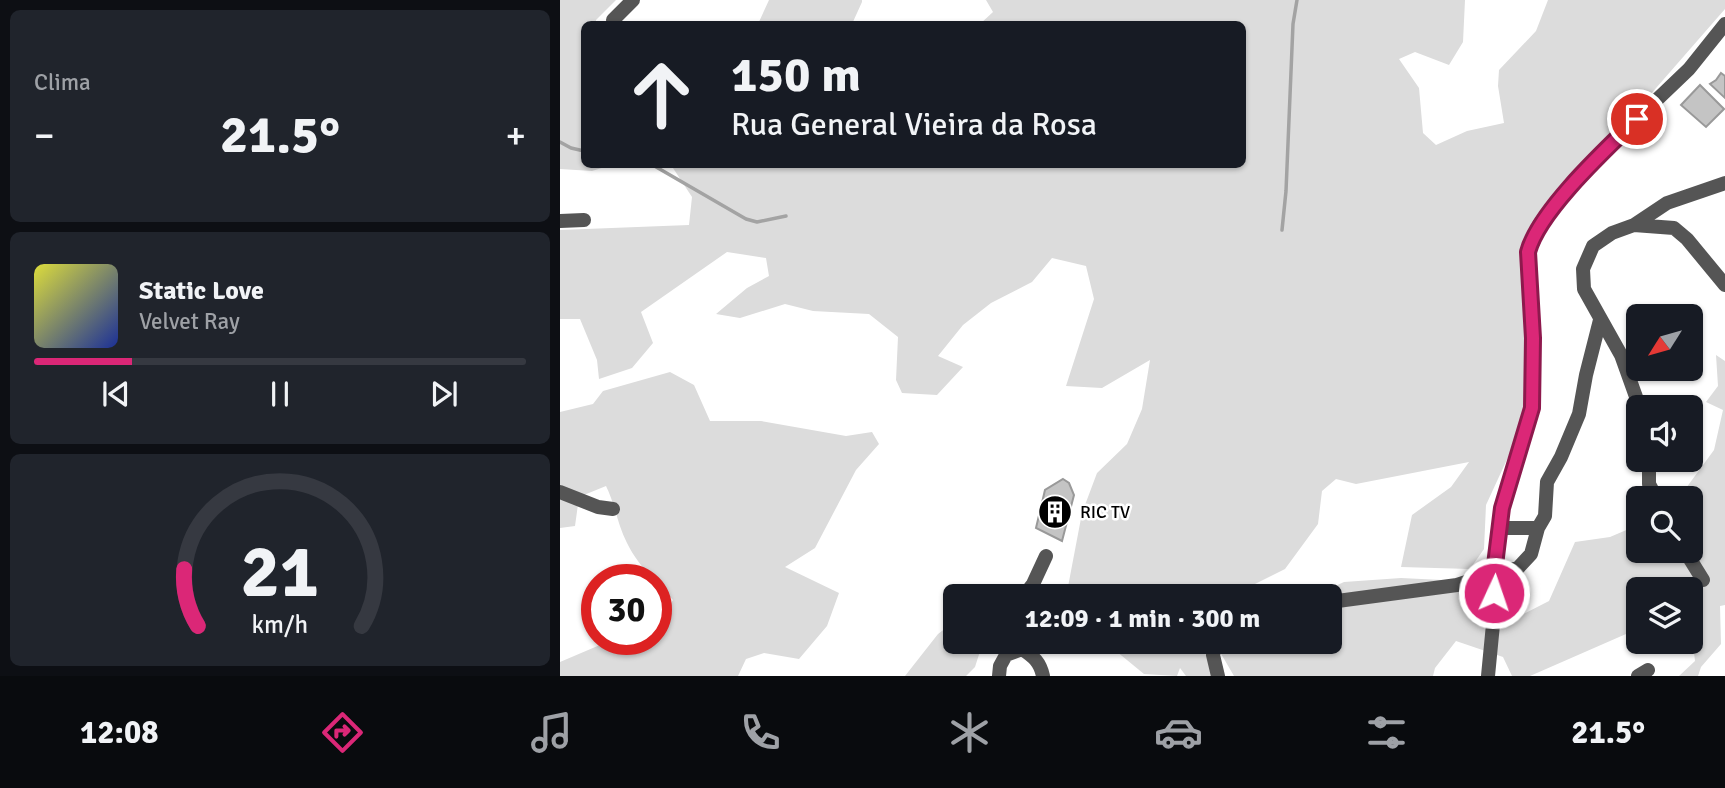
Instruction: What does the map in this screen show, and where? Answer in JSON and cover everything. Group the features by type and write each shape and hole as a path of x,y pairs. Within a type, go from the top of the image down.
{"street":[{"path":"613,20 633,0"},
{"path":"1488,676 1494,614 1494,573 1502,508 1532,408 1533,338 1528,252 1539,225 1550,210 1620,135 1689,69 1725,24"},
{"path":"1636,395 1622,355 1584,289 1583,269 1593,246 1612,233 1633,225 1667,203 1725,183"},
{"path":"560,221 584,220"},
{"path":"1633,225 1674,228 1687,239 1725,285"},
{"path":"1342,600 1457,585 1518,568 1531,554 1538,528 1545,516 1548,482 1579,414 1600,320"},
{"path":"560,492 598,508 612,509"},
{"path":"1499,528 1538,528"},
{"path":"1034,584 1046,556"},
{"path":"999,676 1006,654"},
{"path":"1031,654 1040,664 1043,676"},
{"path":"1213,654 1218,676"}],"shaded area":[{"path":"560,0 616,0 596,21 581,21 581,168 602,168 592,171 560,169"},
{"path":"769,0 862,0 853,21 759,21"},
{"path":"986,0 1465,0 1463,42 1449,65 1415,52 1399,59 1419,88 1423,133 1436,145 1467,131 1504,123 1498,86 1499,70 1536,31 1548,0 1725,0 1725,9 1643,103 1522,252 1526,400 1515,442 1486,505 1484,549 1470,569 1401,567 1412,515 1451,487 1469,462 1356,484 1336,479 1322,491 1318,524 1285,569 1255,584 1069,584 1082,513 1097,473 1127,444 1142,409 1150,360 1102,388 1066,386 1094,299 1086,266 1052,258 1032,282 991,303 963,325 938,356 963,367 937,395 902,393 896,380 898,337 869,314 813,311 785,304 740,318 716,314 747,288 769,276 766,258 727,252 641,312 653,343 632,368 599,379 597,360 580,319 560,319 560,230 689,225 692,197 673,168 1246,168 1246,21 983,21 993,12"},
{"path":"1716,355 1725,361 1725,605 1720,606 1721,644 1701,667 1698,676 1679,676 1695,661 1694,654 1703,654 1703,577 1626,577 1626,634 1530,676 1512,676 1503,657 1456,641 1435,668 1433,676 1234,676 1221,654 1342,654 1342,584 1340,584 1344,582 1401,578 1483,582 1510,621 1549,601 1575,542 1610,537 1626,530 1626,563 1703,563 1703,486 1688,486 1698,472 1703,472 1703,465 1714,450 1723,410 1706,402 1718,386"},
{"path":"670,372 694,385 710,421 761,421 846,436 872,432 879,444 856,470 815,548 785,567 839,593 827,626 799,659 764,653 746,659 738,676 560,676 560,662 581,653 672,655 672,564 640,564 629,548 606,486 579,497 575,526 560,528 560,412 593,404 603,391"},
{"path":"943,630 943,654 979,654 975,667 966,676 905,676"},
{"path":"1120,654 1208,654 1213,676 1186,676 1180,668 1177,676 1144,674"}],"building":[{"path":"1721,73 1725,76 1725,98 1710,84"},
{"path":"1700,85 1724,109 1706,127 1681,105"},
{"name":"RIC TV","path":"1063,479 1069,483 1074,495 1062,541 1036,528 1045,490"}],"waterway":[{"path":"1282,230 1293,24 1297,0"},
{"path":"560,142 581,150"},
{"path":"658,168 746,219 757,222 786,216"}],"place":[{"name":"RIC TV","path":"1055,512"}],"route":[{"path":"1494,593 1502,508 1532,408 1533,338 1528,252 1530,242 1550,210 1637,119"}]}
